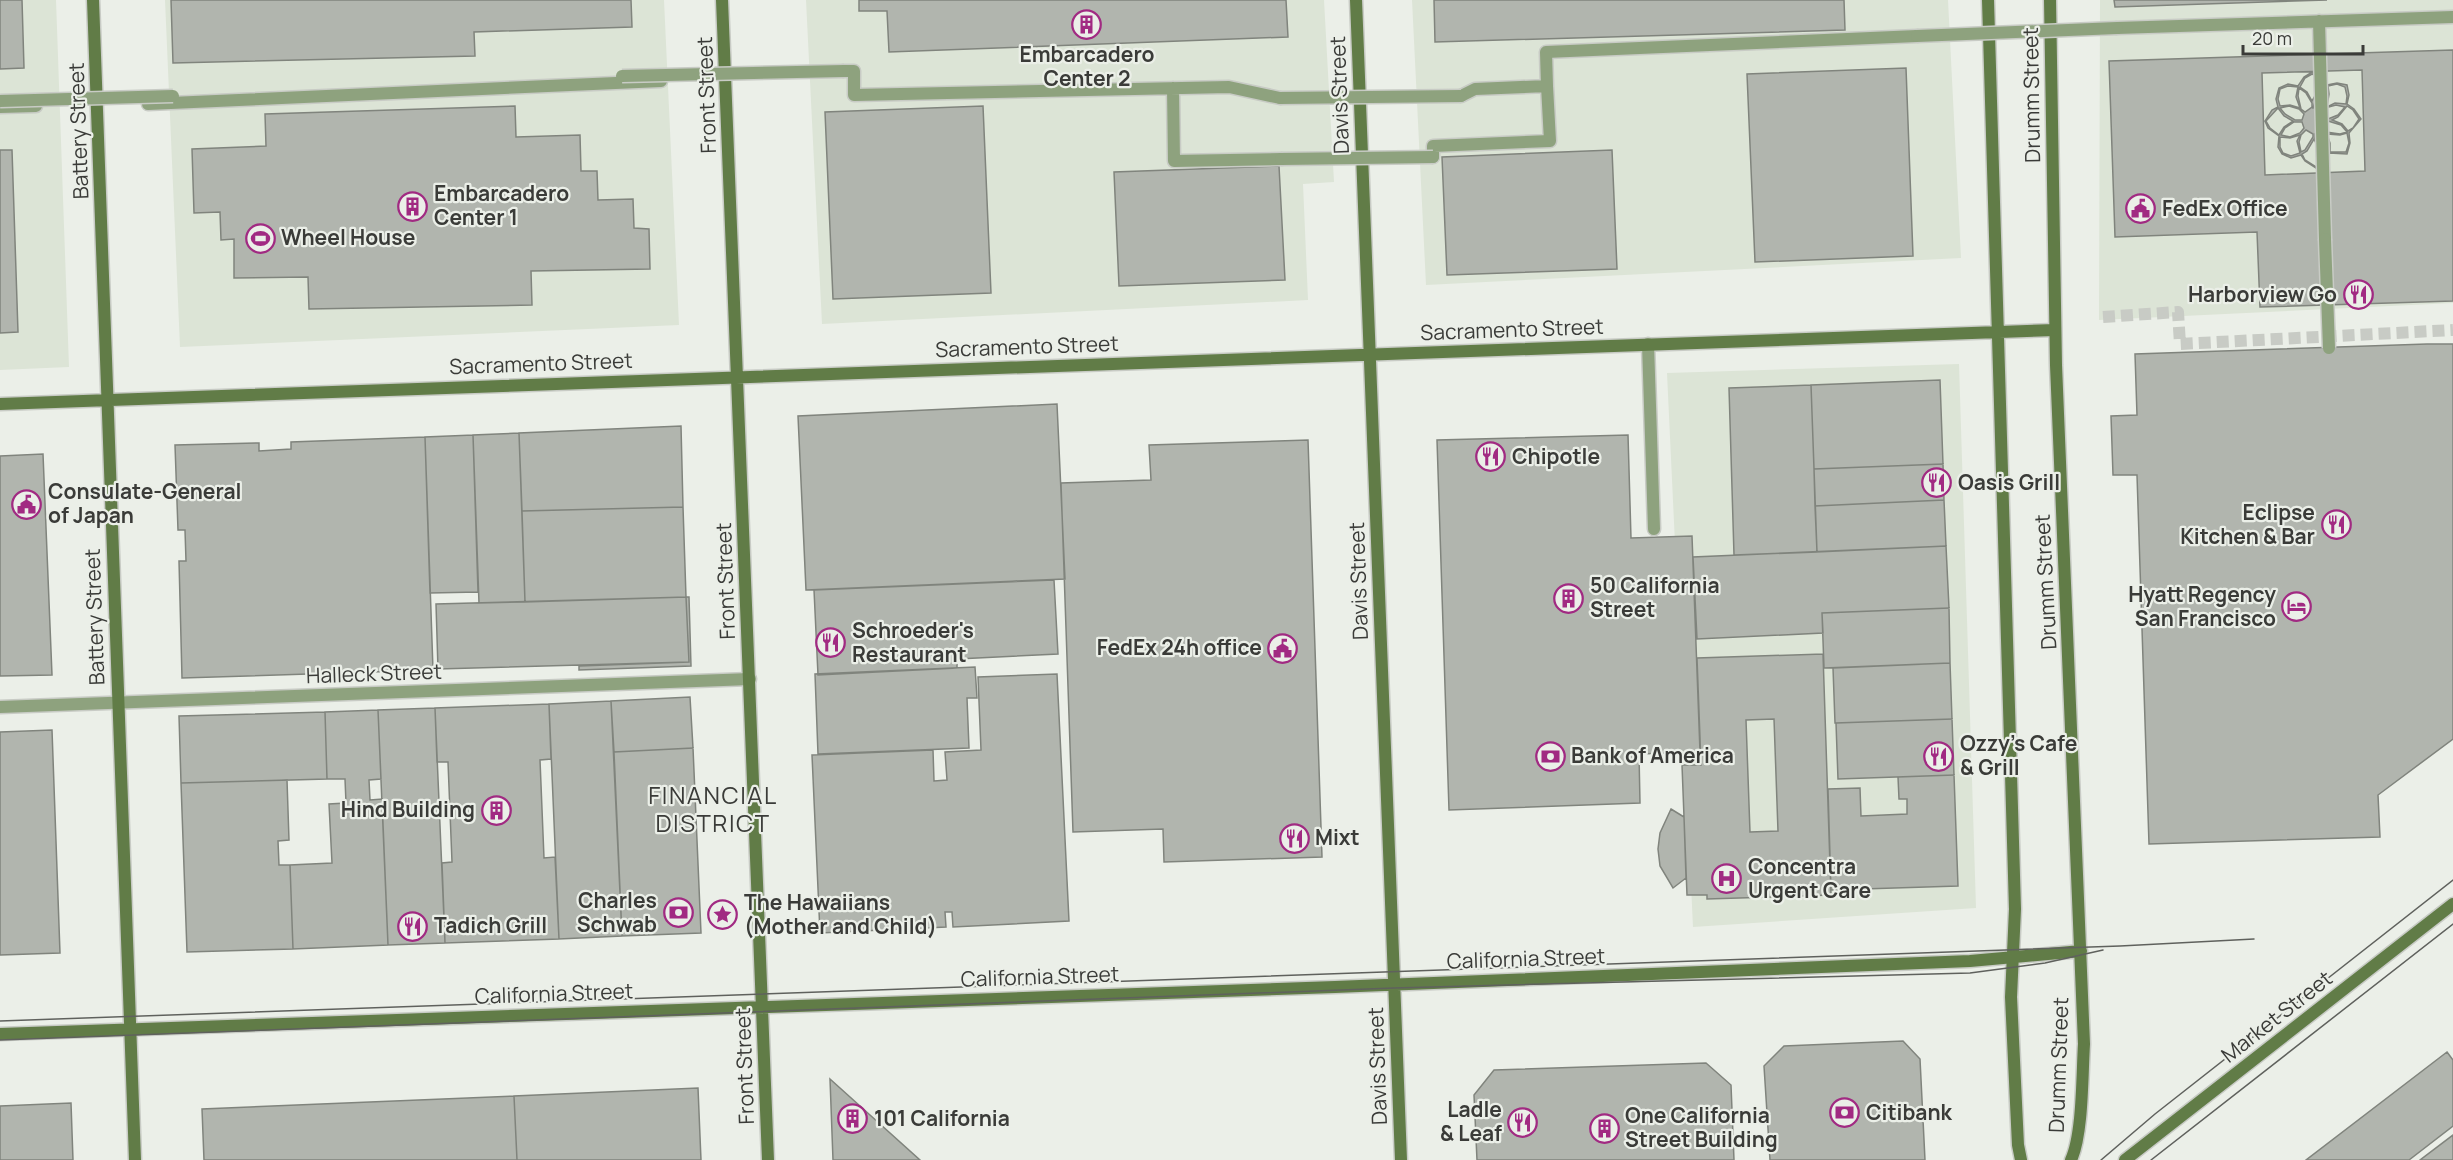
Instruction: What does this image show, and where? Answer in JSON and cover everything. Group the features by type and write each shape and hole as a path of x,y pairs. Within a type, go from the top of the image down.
{"street":[{"name":"Battery Street","path":"93,0 135,1160"},
{"name":"Front Street","path":"722,0 768,1160"},
{"name":"Davis Street","path":"1356,0 1401,1160"},
{"name":"Drumm Street","path":"1988,0 2015,889 2012,958 2016,1106 2021,1160"},
{"name":"Drumm Street","path":"2050,0 2055,330 2084,1044 2081,1102 2075,1152 2071,1160"},
{"path":"1173,88 1174,161 1433,157 1433,146 1550,141 1546,52 2117,28 2453,17"},
{"path":"2319,21 2329,348"},
{"path":"0,101 173,96 198,98 622,76 844,71 854,71 854,94 1229,87 1280,98 1461,96 1475,89 1547,86"},
{"path":"148,104 661,81"},
{"path":"0,107 36,106"},
{"name":"Sacramento Street","path":"0,404 2055,330"},
{"path":"1648,344 1654,529"},
{"name":"Halleck Street","path":"0,707 750,679"},
{"name":"Market Street","path":"2125,1160 2451,911"},
{"name":"California Street","path":"0,1034 1394,984 1970,961 2081,951"}],"shaded area":[{"path":"0,0 56,0 69,367 0,370"},
{"name":"Embarcadero Center 1","path":"165,0 664,0 679,325 180,347"},
{"name":"Embarcadero Center 2","path":"806,0 1324,0 1334,182 1303,184 1308,300 822,324"},
{"path":"1412,0 1948,0 1961,258 1426,285"},
{"path":"2100,0 2453,0 2453,303 2099,320"},
{"path":"1959,364 1976,908 1693,927 1667,373"}],"building":[{"path":"0,0 22,0 24,68 0,69"},
{"path":"171,0 631,0 632,27 474,32 475,56 173,63"},
{"name":"Embarcadero Center 2","path":"859,0 1286,0 1288,37 889,52 887,11 859,11"},
{"path":"1434,0 1844,0 1845,30 1435,42"},
{"path":"2114,0 2327,0 2115,7"},
{"path":"2453,50 2453,301 2260,307 2257,232 2115,237 2109,61","holes":["2362,70 2365,171 2265,175 2262,73"]},
{"path":"1906,68 1913,256 1755,262 1747,74"},
{"path":"2312,72 2320,76 2327,85 2337,83 2347,85 2349,95 2347,104 2354,109 2361,119 2349,133 2350,143 2347,154 2329,153 2324,159 2314,139 2307,151 2302,154 2305,160 2316,167 2320,164 2316,168 2305,161 2301,155 2291,158 2282,154 2278,147 2279,136 2268,128 2265,121 2272,110 2278,107 2276,99 2279,88 2288,84 2298,86 2304,77","holes":["2312,74 2319,77 2317,92 2312,101 2307,92 2300,87 2305,78","2337,84 2345,87 2346,104 2335,103 2327,107 2328,86","2288,86 2298,87 2296,97 2300,108 2290,105 2280,106 2278,99 2280,89","2326,87 2328,94 2325,107 2313,108 2318,93","2299,88 2306,93 2312,103 2312,107 2305,112 2301,109","2336,105 2345,107 2338,115 2328,119 2325,108","2289,106 2299,109 2304,114 2302,120 2295,120 2285,114 2280,108","2347,106 2359,119 2348,131 2342,124 2332,120 2338,117","2278,108 2284,116 2293,121 2284,127 2279,135 2270,128 2266,121","2328,121 2341,125 2347,132 2340,134 2326,132","2294,122 2302,122 2304,128 2300,133 2290,137 2281,135 2285,128","2306,130 2313,134 2313,137 2305,150 2301,152 2299,142","2326,133 2329,143 2328,152 2320,146 2315,134","2347,133 2349,143 2346,152 2330,152 2327,134","2300,135 2297,141 2300,153 2291,156 2283,153 2280,147 2280,137 2290,138"]},
{"name":"Embarcadero Center 1","path":"515,106 516,137 580,135 581,171 597,171 598,200 633,199 634,228 649,229 650,269 531,271 532,305 309,309 308,277 234,278 234,239 221,240 220,212 194,213 192,149 266,146 265,114"},
{"path":"983,106 991,293 833,299 825,112"},
{"path":"0,150 12,150 18,332 0,333"},
{"path":"1612,150 1617,269 1447,275 1442,157"},
{"path":"1279,166 1285,280 1119,286 1114,172"},
{"name":"Hyatt Regency San Francisco","path":"2453,344 2453,739 2378,795 2380,837 2149,844 2137,475 2113,475 2111,416 2137,415 2135,354"},
{"path":"1940,380 1943,464 1814,469 1811,385"},
{"path":"1811,385 1817,552 1734,555 1729,388"},
{"path":"1057,404 1065,579 806,590 798,416"},
{"path":"681,426 683,507 522,511 519,433"},
{"path":"519,433 525,602 479,603 473,435"},
{"path":"473,435 478,592 430,593 425,437"},
{"name":"50 California Street","path":"1628,435 1631,538 1692,536 1700,752 1639,754 1640,803 1449,810 1437,440"},
{"path":"425,437 433,670 182,678 179,561 186,561 185,530 178,530 175,445 259,443 259,451 291,449 291,442"},
{"path":"1308,440 1322,857 1164,862 1163,829 1073,832 1061,483 1151,480 1149,445"},
{"path":"43,454 52,675 0,676 0,456"},
{"path":"1943,464 1944,500 1815,506 1814,469"},
{"path":"1944,500 1946,546 1817,552 1815,506"},
{"path":"683,507 686,597 525,602 522,511"},
{"path":"1946,546 1949,608 1822,613 1823,633 1697,639 1693,557"},
{"path":"1054,580 1058,654 957,659 957,668 818,675 814,590"},
{"path":"686,597 689,597 691,666 579,670 579,666 689,662"},
{"path":"686,597 689,662 438,669 436,604"},
{"path":"1949,608 1950,663 1824,668 1822,613"},
{"path":"1823,654 1831,895 1707,899 1707,895 1687,895 1682,765 1701,765 1697,658","holes":["1774,719 1778,831 1750,832 1746,720"]},
{"path":"1950,663 1952,719 1835,723 1833,668"},
{"path":"975,667 977,698 967,698 969,748 818,754 815,674"},
{"path":"1057,674 1069,921 953,927 952,912 945,912 946,927 820,933 812,755 933,750 934,781 947,780 945,752 981,750 978,677"},
{"path":"690,697 693,748 614,752 611,701"},
{"path":"611,701 622,936 559,939 549,704"},
{"name":"Hind Building","path":"549,704 551,759 540,760 544,858 555,857 559,939 445,943 442,863 452,862 448,762 437,762 435,708"},
{"path":"435,708 445,943 388,945 378,710"},
{"path":"378,710 381,779 369,780 370,800 382,799 388,945 293,949 290,865 332,863 329,804 346,803 345,779 327,779 325,712"},
{"path":"325,712 327,779 181,783 179,716"},
{"path":"1952,719 1954,775 1838,779 1836,723"},
{"path":"52,730 60,953 0,955 0,732"},
{"path":"693,748 701,933 622,936 614,752"},
{"path":"1954,775 1958,886 1831,890 1828,789 1860,788 1861,816 1907,814 1907,799 1899,799 1898,777"},
{"path":"287,780 289,840 278,841 279,865 290,865 293,949 187,952 181,783"},
{"path":"1671,809 1684,817 1686,878 1673,888 1660,866 1658,849 1660,833"},
{"name":"Citibank","path":"1903,1041 1920,1059 1925,1160 1770,1160 1764,1066 1784,1046"},
{"path":"2447,1052 2453,1060 2453,1126 2409,1160 2306,1160"},
{"name":"One California Street Building","path":"1706,1063 1731,1085 1734,1160 1477,1160 1474,1095 1494,1070"},
{"name":"101 California","path":"830,1079 920,1160 833,1160"},
{"path":"698,1088 701,1160 517,1160 514,1096"},
{"path":"514,1096 517,1160 204,1160 202,1109"},
{"path":"71,1103 73,1160 0,1160 0,1106"},
{"path":"2453,1135 2453,1160 2420,1160"}],"tunnel":[{"path":"2103,317 2178,312 2180,344 2453,330"}],"tram line":[{"path":"2101,1160 2155,1114 2453,880"},
{"path":"2151,1160 2453,924"},
{"path":"0,1021 2120,946 2254,939"},
{"path":"0,1040 1394,988 1970,973 2045,963 2103,950"}],"place":[{"name":"Embarcadero Center 2","path":"1087,24"},
{"name":"Embarcadero Center 1","path":"413,206"},
{"name":"FedEx Office","path":"2141,209"},
{"name":"Wheel House","path":"260,238"},
{"name":"Harborview Go","path":"2358,295"},
{"name":"Chipotle","path":"1491,457"},
{"name":"Oasis Grill","path":"1937,483"},
{"name":"Consulate-General of Japan","path":"27,504"},
{"name":"Eclipse Kitchen & Bar","path":"2336,525"},
{"name":"50 California Street","path":"1569,598"},
{"name":"Hyatt Regency San Francisco","path":"2297,607"},
{"name":"Schroeder's Restaurant","path":"831,643"},
{"name":"FedEx 24h office","path":"1283,648"},
{"name":"Bank of America","path":"1550,756"},
{"name":"Ozzy's Cafe & Grill","path":"1939,756"},
{"name":"Hind Building","path":"496,810"},
{"name":"Mixt","path":"1294,838"},
{"name":"Concentra Urgent Care","path":"1727,879"},
{"name":"Charles Schwab","path":"678,913"},
{"name":"The Hawaiians (Mother and Child)","path":"723,915"},
{"name":"Tadich Grill","path":"413,926"},
{"name":"Citibank","path":"1845,1113"},
{"name":"101 California","path":"853,1119"},
{"name":"Ladle & Leaf","path":"1523,1122"},
{"name":"One California Street Building","path":"1604,1128"}],"district":[{"name":"FINANCIAL DISTRICT","path":"713,810"}]}
